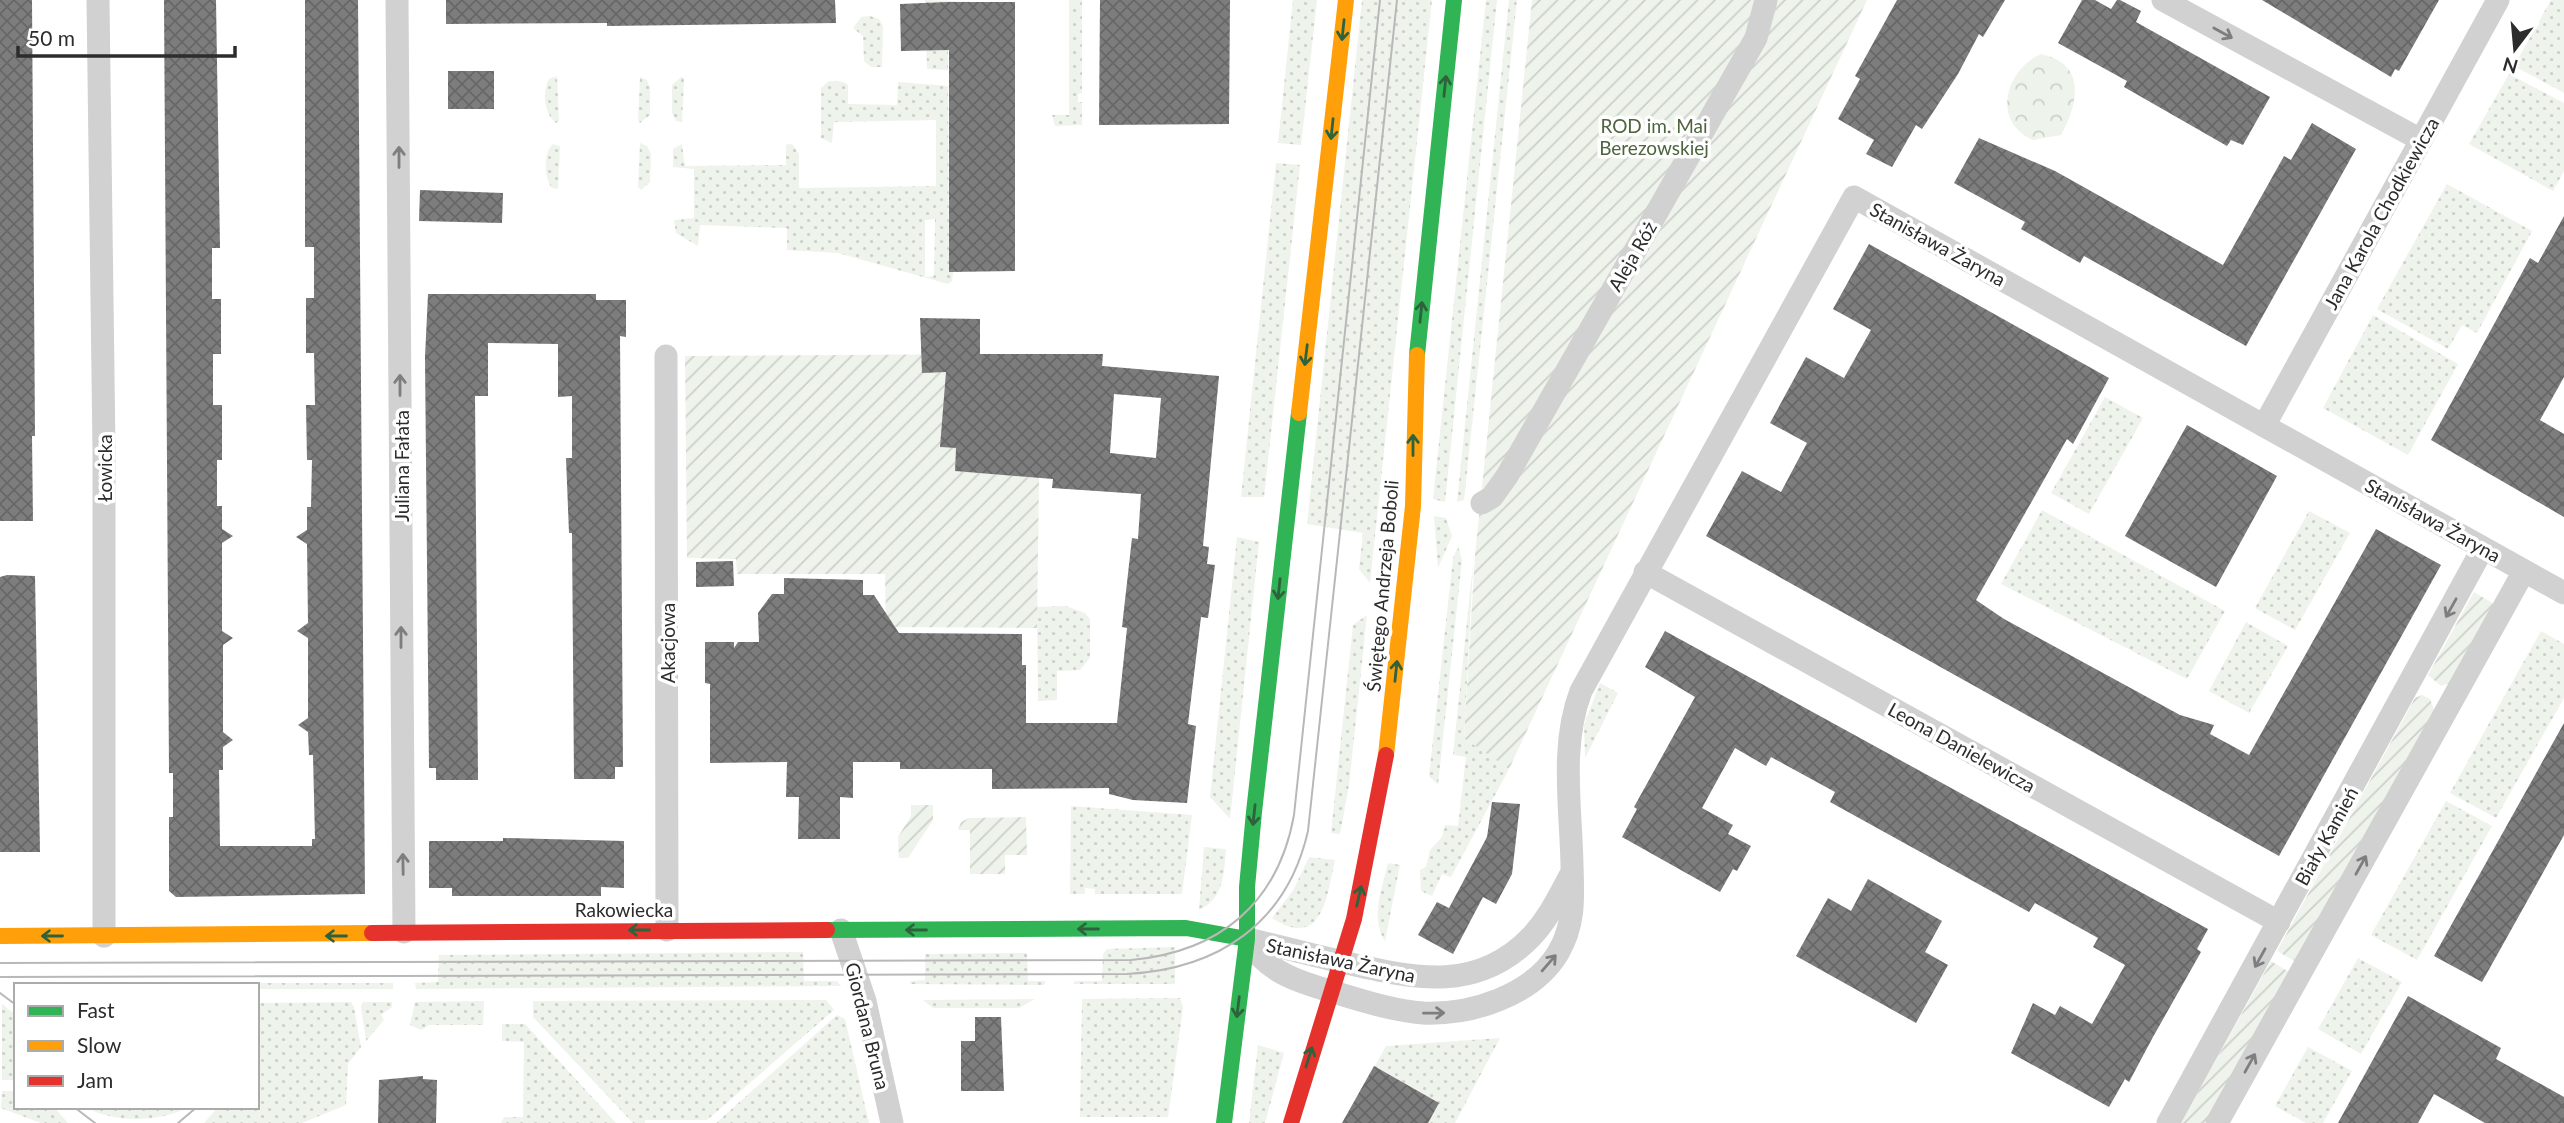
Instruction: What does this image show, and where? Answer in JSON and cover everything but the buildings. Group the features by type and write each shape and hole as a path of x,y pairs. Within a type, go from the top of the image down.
{"main road":[{"path":"1224,1123 1247,939 1247,887 1254,812 1346,0"},
{"name":"Świętego Andrzeja Boboli","path":"1291,1123 1354,919 1384,775 1413,506 1413,380 1454,0"},
{"name":"Rakowiecka","path":"0,936 359,936 404,932 1186,928 1247,939"}],"street":[{"name":"Łowicka","path":"98,0 104,450 104,936"},
{"name":"Juliana Fałata","path":"397,0 404,932"},
{"name":"Aleja Róż","path":"1482,503 1492,497 1507,476 1730,85 1756,38 1766,0"},
{"path":"2163,0 2421,140"},
{"name":"Jana Karola Chodkiewicza","path":"2264,426 2498,0"},
{"name":"Stanisława Żaryna","path":"1247,939 1255,954 1278,973 1373,1004 1421,1013 1474,1008 1514,993 1545,969 1566,937 1573,913 1569,740 1576,706 1645,572 1854,197 2564,593"},
{"name":"Akacjowa","path":"666,356 667,930"},
{"name":"Biały Kamień","path":"2168,1123 2483,548"},
{"path":"2217,1123 2524,570"},
{"name":"Leona Danielewicza","path":"1645,572 2279,922"},
{"name":"Stanisława Żaryna","path":"1247,939 1420,978 1460,975 1490,967 1504,960 1532,936 1551,912 1573,872"},
{"name":"Giordana Bruna","path":"841,930 865,1001 892,1123"}],"green space":[{"path":"925,0 973,2 948,2 948,70 927,69"},
{"path":"1069,0 1082,0 1082,93 1078,94 1078,102 1082,102 1082,125 1055,126 1052,115 1069,115"},
{"path":"1293,0 1317,0 1301,145 1278,143"},
{"path":"1362,0 1432,0 1370,583 1359,569 1363,533 1307,524"},
{"path":"1486,0 1497,0 1445,502 1433,499"},
{"path":"1509,0 1517,0 1464,500 1457,502"},
{"name":"ROD im. Mai Berezowskiej","path":"1532,0 1867,0 1509,769 1464,738 1475,555"},
{"path":"2551,0 2564,0 2564,93 2514,66"},
{"path":"861,17 879,19 883,26 882,67 871,67 864,61 863,36 853,28"},
{"path":"2041,54 2066,66 2075,86 2074,98 2061,135 2033,140 2020,132 2011,121 2008,96 2019,72"},
{"path":"2509,74 2564,103 2564,171 2553,191 2469,144"},
{"path":"557,76 559,121 556,123 549,114 545,96 549,79"},
{"path":"640,77 647,80 650,88 650,115 640,123 638,120"},
{"path":"681,77 684,78 682,122 676,121 672,113 672,85"},
{"path":"829,81 844,82 848,85 848,104 897,105 898,82 948,86 949,271 953,272 952,281 948,284 838,253 787,250 787,228 700,225 698,246 676,233 674,220 694,218 694,169 673,167 673,149 682,144 685,166 786,165 786,145 792,144 799,154 799,188 936,186 936,120 834,122 832,143 821,138 821,88","holes":["935,219 934,276 925,277 925,220"]},
{"path":"640,143 647,146 651,154 650,182 641,190 638,187"},
{"path":"553,144 560,146 558,189 549,184 546,172 546,159"},
{"path":"1276,163 1300,165 1264,497 1241,497"},
{"path":"2447,184 2532,231 2477,333 2462,325 2448,349 2377,309"},
{"path":"2373,315 2458,364 2408,455 2323,408"},
{"path":"1002,354 1004,373 940,447 956,448 955,471 1039,478 1037,628 886,627 885,574 737,574 736,559 687,558 685,356"},
{"path":"2105,397 2143,418 2089,514 2051,493"},
{"path":"2042,510 2225,611 2187,679 2001,584"},
{"path":"2309,511 2350,533 2295,630 2255,608"},
{"path":"1434,516 1446,518 1452,536 1438,568"},
{"path":"1237,537 1259,542 1230,819 1210,797"},
{"path":"1458,546 1462,560 1438,785 1429,776 1453,558"},
{"path":"1473,564 1464,738 1509,769 1451,877 1442,874 1432,896 1421,891 1420,870 1426,867 1430,850 1442,837 1445,825 1458,826 1466,757 1453,755"},
{"path":"2474,592 2494,604 2450,683 2441,686 2428,675"},
{"path":"1066,606 1085,613 1090,619 1090,658 1080,670 1057,671 1057,700 1038,701 1037,607"},
{"path":"1367,615 1349,785 1340,834 1331,833 1353,625"},
{"path":"2246,622 2288,646 2249,713 2209,691"},
{"path":"2541,631 2564,644 2564,698 2496,818 2450,793"},
{"path":"1600,683 1618,693 1585,758 1584,725"},
{"path":"2422,695 2430,699 2434,710 2296,962 2277,951 2415,698"},
{"path":"2446,801 2492,826 2417,960 2371,935"},
{"path":"911,805 933,805 933,820 908,858 899,858 898,837 911,816"},
{"path":"1071,806 1192,815 1182,894 1095,894 1095,889 1085,888 1085,894 1070,894"},
{"path":"1026,817 1027,855 1005,855 1005,874 970,874 970,830 958,830 961,822 969,818"},
{"path":"1204,847 1226,849 1218,892 1199,910"},
{"path":"1309,857 1335,860 1325,902 1312,923 1302,928 1289,926 1272,918 1294,889"},
{"path":"1388,863 1400,865 1385,941 1378,923 1378,913"},
{"path":"1175,947 1175,984 1073,984 1075,981 1102,981 1103,954 1107,949"},
{"path":"803,952 804,981 837,981 841,986 416,989 415,983 438,982 439,955"},
{"path":"1027,953 1028,981 1046,981 1044,985 910,984 910,981 925,980 925,954"},
{"path":"2358,958 2402,982 2361,1054 2318,1029"},
{"path":"2271,961 2289,972 2205,1123 2181,1123"},
{"path":"259,983 393,983 393,989 259,989"},
{"path":"1180,998 1183,1007 1168,1117 1080,1117 1082,999"},
{"path":"1035,999 1019,1008 933,1008 923,1000"},
{"path":"826,1000 834,1010 707,1120 645,1120 645,1123 633,1123 533,1017 533,1001"},
{"path":"484,1001 483,1025 429,1025 421,1030 410,1025 415,1002"},
{"path":"351,1002 361,1047 348,1064 346,1105 302,1123 204,1123 216,1109 259,1109 259,1003"},
{"path":"363,1002 392,1002 392,1007 381,1015 384,1020 366,1041 361,1007"},
{"path":"2,1004 14,1013 14,1080 2,1080"},
{"path":"837,1015 845,1019 869,1123 716,1123"},
{"path":"502,1024 525,1024 616,1123 501,1123 504,1117 523,1117 524,1042 502,1041"},
{"path":"1500,1038 1455,1123 1343,1123 1386,1046"},
{"path":"1258,1045 1284,1053 1265,1123 1249,1123"},
{"path":"2308,1047 2352,1071 2323,1123 2306,1123 2275,1106"},
{"path":"2,1091 14,1091 14,1109 56,1109 68,1123 41,1123 1,1108"},
{"path":"90,1109 183,1109 164,1116 136,1119"}],"tram line":[{"path":"0,963 1131,960 1163,955 1191,946 1217,934 1240,918 1259,898 1274,874 1286,846 1294,815 1380,0"},
{"path":"0,977 1127,974 1160,970 1191,962 1219,951 1244,935 1266,915 1284,891 1298,863 1308,831 1397,0"},
{"path":"0,993 14,1004"},
{"path":"77,1109 95,1123"},
{"path":"178,1123 195,1109"}],"traffic: fast":[{"path":"1417,355 1454,0"},
{"path":"1224,1123 1247,939 1247,887 1254,812 1299,413"},
{"path":"827,930 1186,928 1247,939"}],"traffic: slow":[{"path":"1299,413 1346,0"},
{"path":"1386,755 1413,506 1417,355"},
{"path":"0,936 372,933"}],"traffic: jam":[{"path":"1291,1123 1354,919 1386,755"},
{"path":"372,933 827,930"}]}
